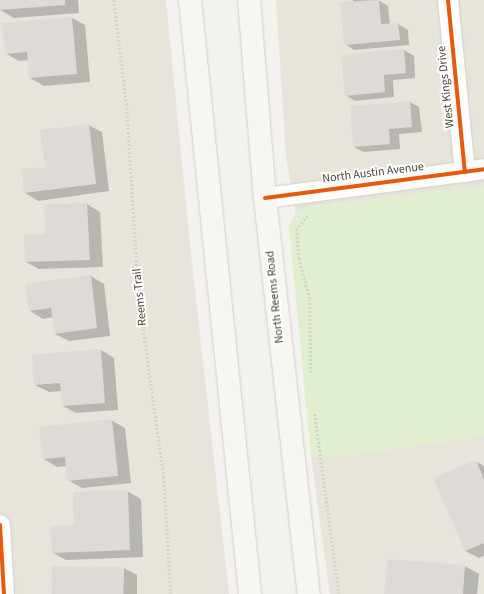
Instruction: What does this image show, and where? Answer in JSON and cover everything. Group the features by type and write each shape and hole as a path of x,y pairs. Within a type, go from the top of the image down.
{"main road":[{"path":"190,0 250,594"},
{"name":"North Reems Road","path":"249,0 264,198 309,594"}],"street":[{"name":"West Kings Drive","path":"448,0 465,172"},
{"name":"North Austin Avenue","path":"264,198 484,169"},
{"path":"0,525 4,594"}],"path":[{"path":"311,213 297,229 299,258 310,299 311,383"},
{"path":"314,411 339,594"}],"shaded area":[{"path":"0,0 166,0 191,254 229,594 0,594"},
{"path":"276,0 484,0 484,186 307,207 296,213 286,157"},
{"path":"484,436 484,594 330,594 311,457 337,457"}],"green space":[{"path":"484,186 484,436 337,457 311,457 289,225 296,213 307,207"}],"building":[{"path":"0,0 65,0 65,5 0,10"},
{"path":"379,0 381,24 398,23 400,40 344,45 340,2"},
{"path":"72,17 77,74 29,78 27,52 5,54 2,23"},
{"path":"404,49 406,73 384,75 385,92 345,96 341,55"},
{"path":"410,101 412,127 389,129 390,144 353,147 350,106"},
{"path":"89,124 96,184 24,193 21,169 45,167 40,130"},
{"path":"87,203 90,260 25,262 24,235 45,234 44,204"},
{"path":"91,275 97,328 54,334 51,308 29,311 25,284"},
{"path":"101,349 105,403 62,406 60,383 34,385 32,355"},
{"path":"112,419 118,476 67,481 65,457 43,459 39,427"},
{"path":"476,460 484,480 484,543 465,551 433,478"},
{"path":"128,490 130,550 52,553 50,526 74,525 73,492"},
{"path":"388,559 465,565 463,594 384,594"},
{"path":"52,566 124,567 124,594 52,594"}],"cycle path":[{"path":"448,0 465,172"},
{"path":"265,198 484,169"},
{"path":"0,525 4,594"}]}
